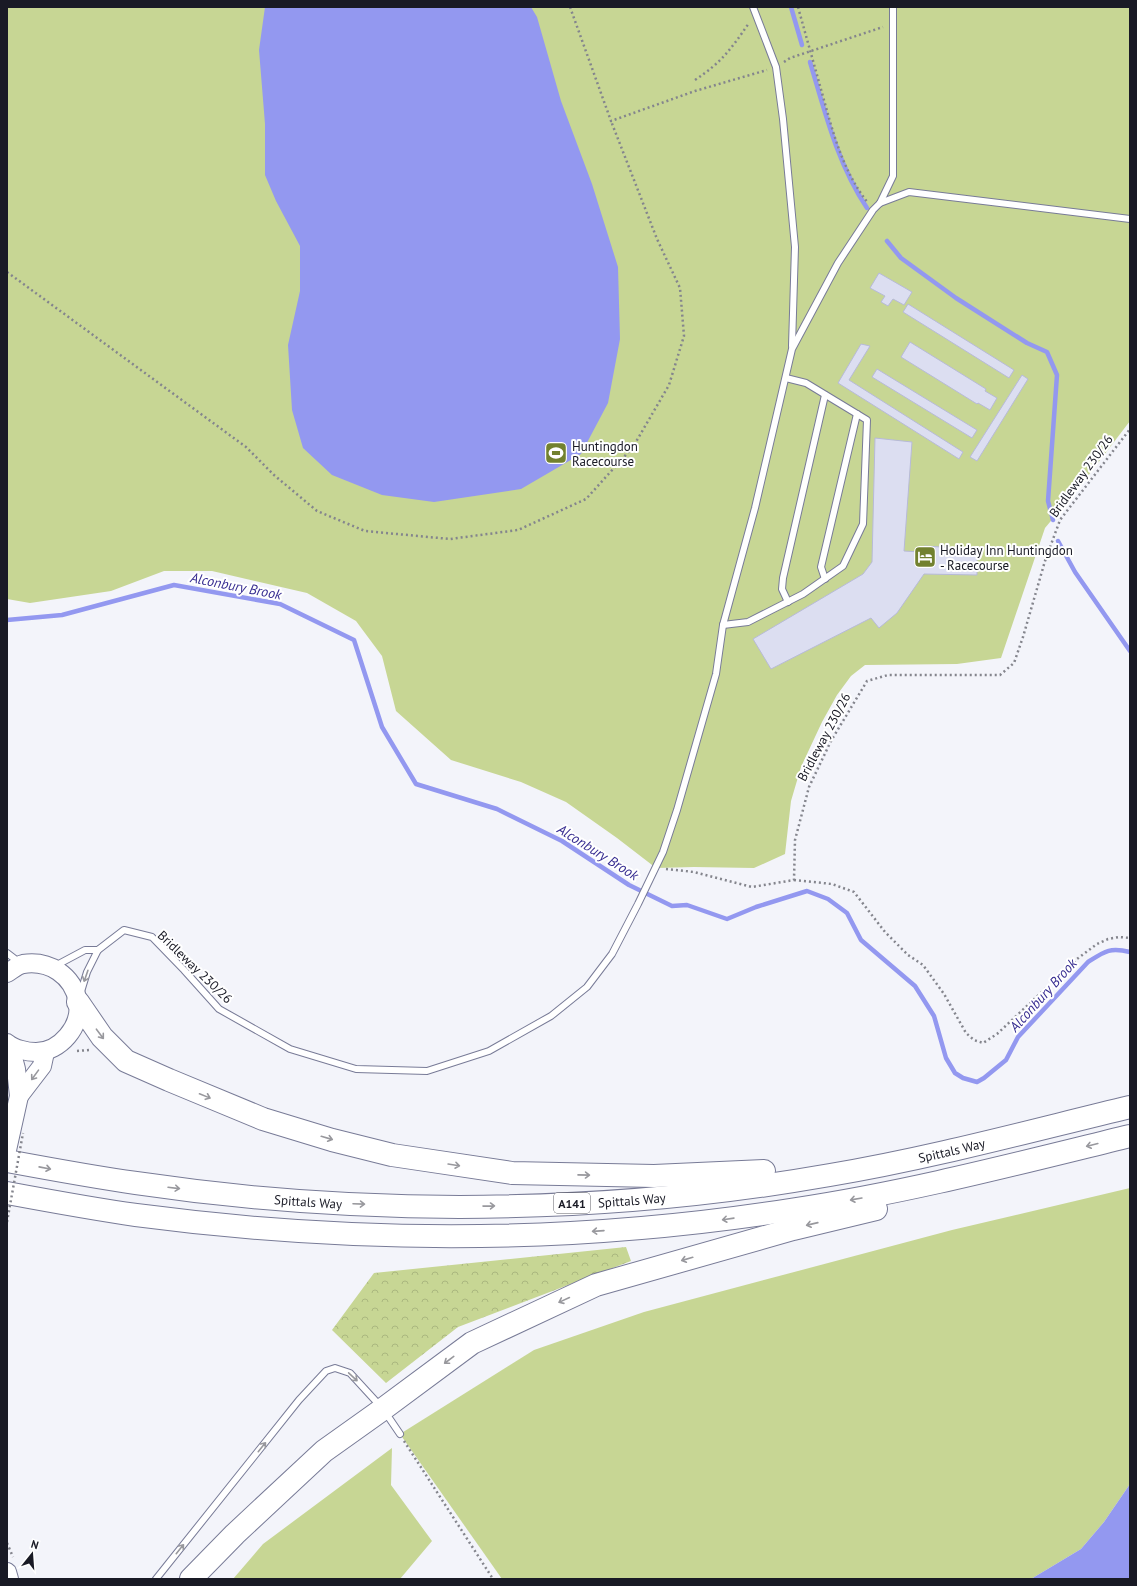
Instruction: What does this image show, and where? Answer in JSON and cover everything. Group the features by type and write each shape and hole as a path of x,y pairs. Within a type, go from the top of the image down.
{"highway":[{"path":"78,1002 102,1037 126,1061 264,1119 332,1140 392,1155 512,1173 654,1176 743,1173 933,1155"},
{"name":"Spittals Way","path":"7,1161 138,1183 265,1198 370,1204 475,1206 610,1201 745,1188 829,1175 933,1155 1130,1107"},
{"name":"A141","path":"7,1193 135,1215 208,1224 369,1235 502,1236 648,1227 765,1214 867,1197 1130,1136"},
{"path":"191,1579 235,1534 324,1451 383,1410 472,1342 596,1285 793,1229 919,1199 1010,1165"}],"main road":[{"path":"8,1045 30,1052 45,1052 55,1047 66,1038 76,1022 78,1002 72,985 60,972 52,967 45,965 15,969"},
{"path":"7,1150 17,1132 20,1096 16,1069 8,1045"},
{"path":"20,1096 42,1066 45,1052"},
{"path":"7,1572 9,1579"}],"lane":[{"path":"753,7 776,68 795,248 792,349"},
{"path":"880,204 893,176 893,7"},
{"path":"792,349 838,262 873,210 880,204 909,192 1130,220"},
{"name":"Bridleway 230/26","path":"52,967 85,950 98,950 124,930 152,937 219,1009 290,1049 356,1069 427,1071 489,1051 551,1016 588,987 612,954 638,904 656,868 677,810 716,674 723,625 755,508 792,349"},
{"path":"723,625 748,622 803,594 825,579 843,566 863,524 867,420 806,383 786,378"},
{"path":"788,602 782,589 783,578 825,395"},
{"path":"825,579 821,567 857,414"},
{"path":"78,1002 87,972 98,950"},
{"path":"7,953 15,969"},
{"path":"156,1579 299,1400 326,1371 335,1368 350,1373 383,1410 400,1434"}],"path":[{"path":"7,272 246,447 274,475 317,511 365,531 450,539 518,530 586,500 633,447 669,385 684,336 680,288 657,239 611,121 570,7"},
{"path":"798,7 835,141 846,169 857,190 873,210"},
{"path":"695,80 712,69 728,53 755,14"},
{"path":"611,121 695,91 776,68 790,58 893,23"},
{"name":"Bridleway 230/26","path":"794,880 795,840 809,786 831,741 867,681 888,675 1000,675 1014,663 1045,561 1060,520 1130,429"},
{"path":"656,868 694,872 752,887 794,880 832,884 854,892 885,932 908,955 923,965 944,994 966,1033 974,1040 983,1043 997,1034 1077,959 1097,944 1108,939 1119,937 1130,938"},
{"path":"7,1222 17,1132"},
{"path":"400,1434 493,1579"}],"green space":[{"name":"Huntingdon Racecourse","path":"7,7 1130,7 1130,421 1081,485 1045,528 1001,658 957,664 865,665 851,676 837,695 822,722 801,767 791,801 785,854 754,868 656,868 566,802 521,782 451,760 396,711 382,656 356,621 307,593 212,571 164,571 111,591 30,603 7,599"},
{"path":"1130,1188 1130,1484 1104,1522 1081,1549 1031,1579 502,1579 400,1434 534,1350 644,1312 952,1230"},
{"path":"626,1247 631,1261 458,1327 386,1383 332,1330 374,1273"},
{"path":"392,1448 391,1485 432,1541 400,1579 233,1579 263,1544"}],"water":[{"path":"265,7 531,7 537,17 561,101 592,184 618,267 620,339 608,403 581,454 521,489 434,502 382,495 332,475 303,448 292,410 288,345 300,291 300,246 276,201 265,175 265,124 259,50"},
{"path":"1130,1484 1130,1579 1031,1579 1081,1549 1104,1522"}],"building":[{"path":"879,273 912,292 904,305 893,299 888,306 881,302 885,296 870,288"},
{"path":"908,304 1014,370 1009,378 903,312"},
{"path":"910,342 986,389 985,391 997,398 990,410 978,403 977,404 901,357"},
{"path":"861,344 870,346 849,380 963,452 959,459 838,383"},
{"path":"877,369 977,430 972,438 872,377"},
{"path":"1022,375 1028,379 977,461 970,457"},
{"name":"Holiday Inn Huntingdon - Racecourse","path":"875,438 912,442 904,551 921,552 924,546 977,549 977,575 924,574 897,613 879,628 871,618 771,669 753,639 863,574 872,562"}],"waterway":[{"path":"791,7 802,45"},
{"path":"810,62 840,155 867,208"},
{"path":"887,241 901,258 956,298 1027,343 1047,352 1057,375 1048,501 1053,520"},
{"path":"1058,541 1075,572 1130,651"},
{"name":"Alconbury Brook","path":"7,620 62,615 174,585 280,604 354,640 382,727 416,784 497,809 562,841 629,885 672,906 687,905 727,919 756,907 807,891 828,899 847,913 861,940 915,986 934,1016 946,1058 955,1073 963,1078 977,1082 1006,1060 1018,1037 1088,962 1099,955 1112,950 1130,952"}],"place":[{"name":"Huntingdon Racecourse","path":"556,453"},
{"name":"Holiday Inn Huntingdon - Racecourse","path":"925,557"}]}
